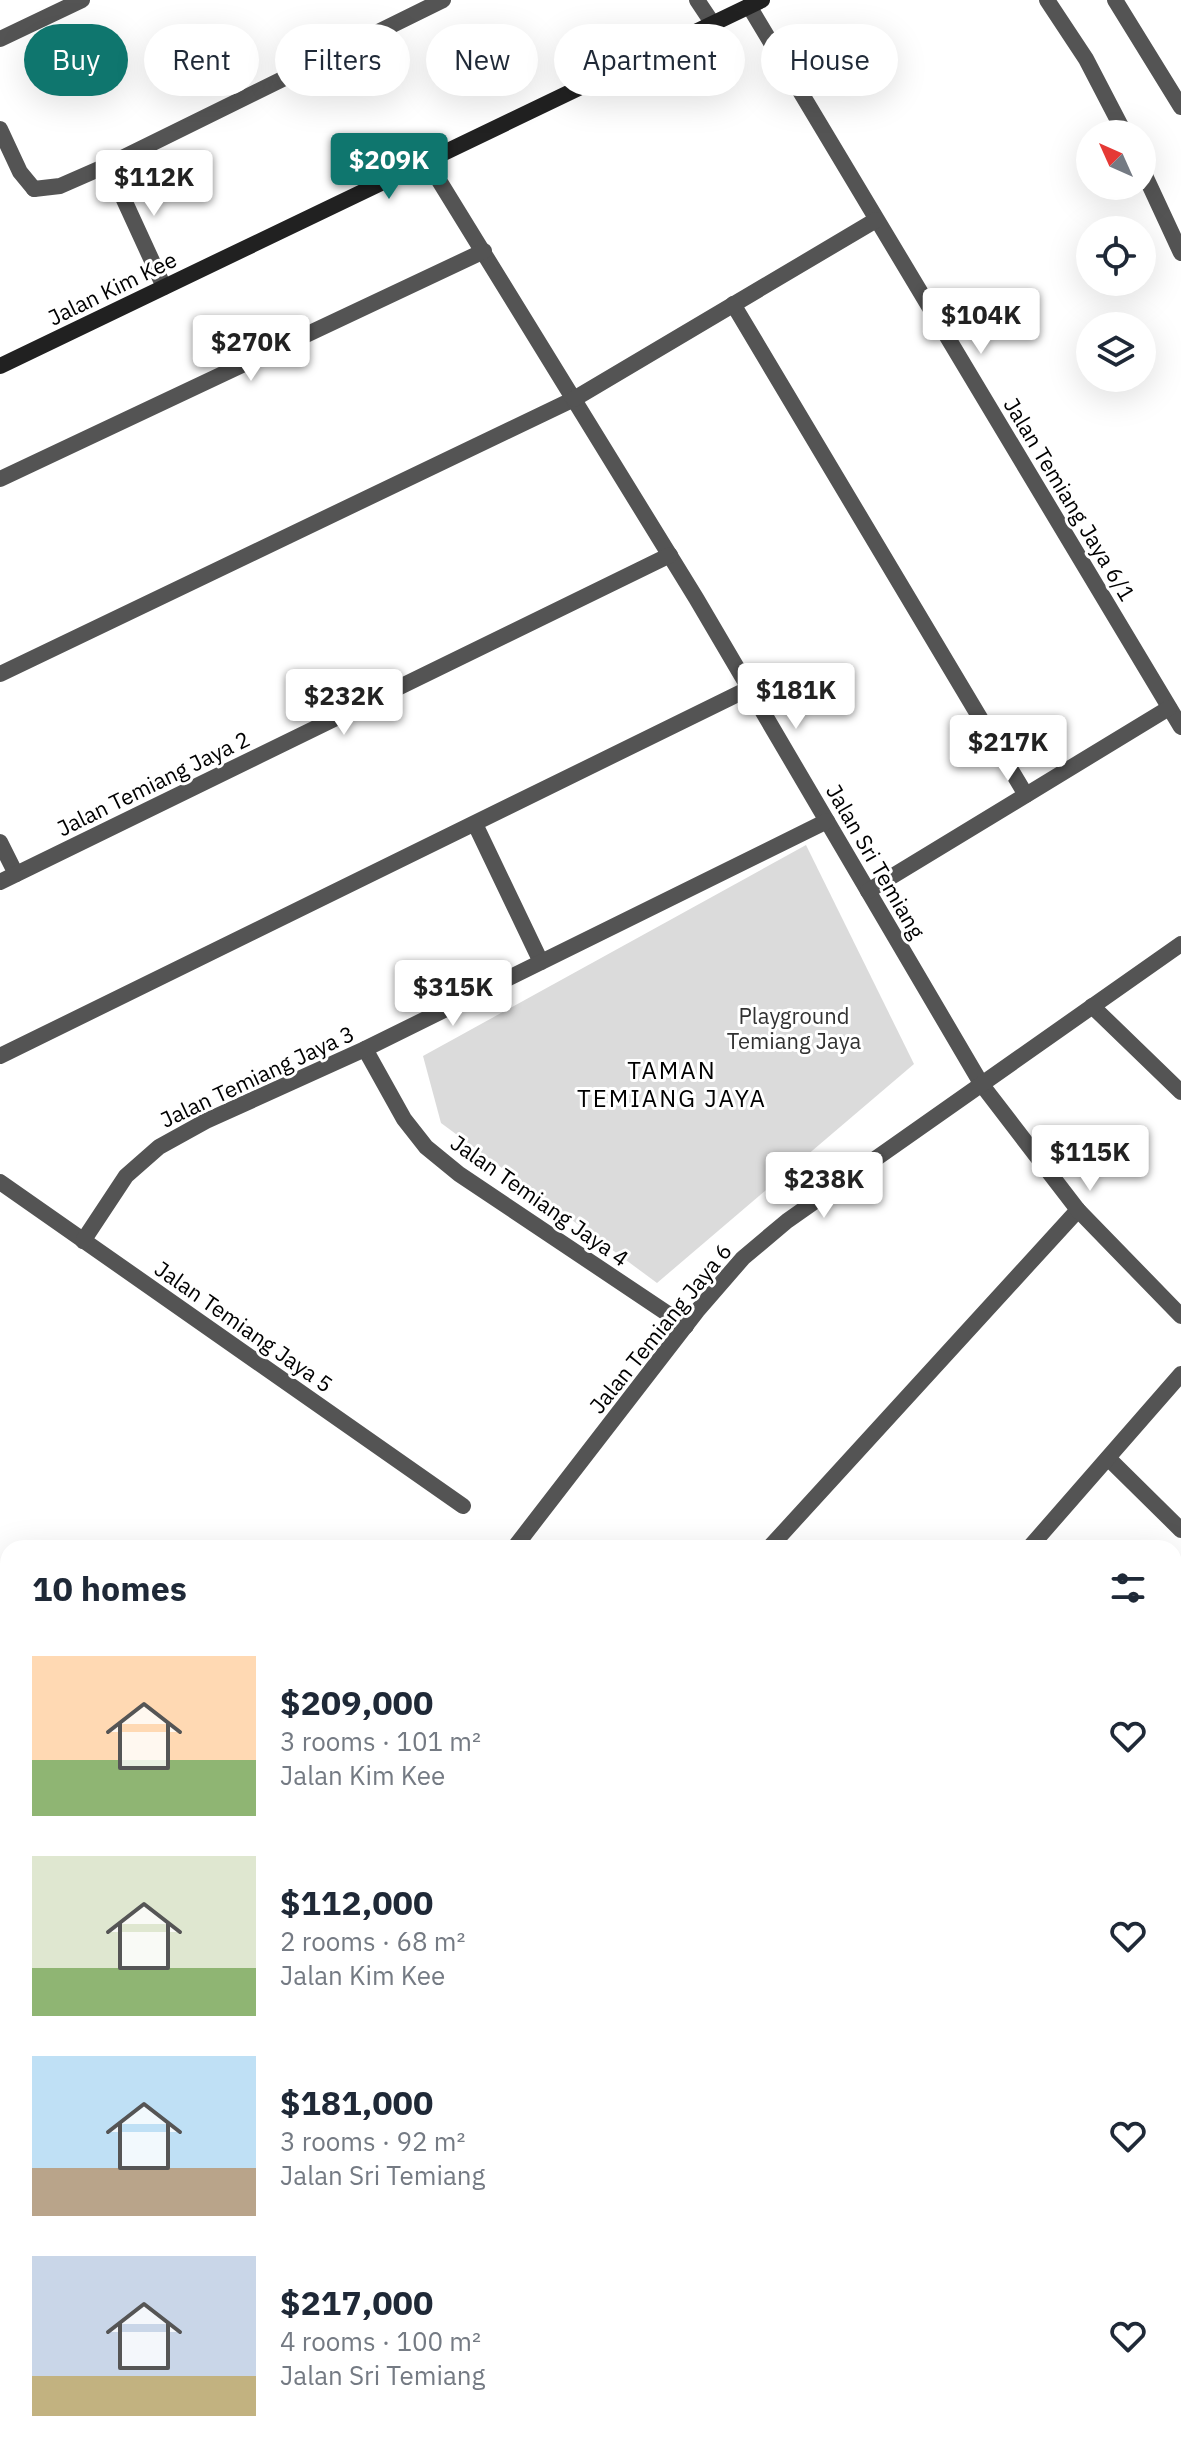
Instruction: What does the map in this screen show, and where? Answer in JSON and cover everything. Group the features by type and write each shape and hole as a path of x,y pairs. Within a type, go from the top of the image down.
{"street":[{"path":"0,39 82,0"},
{"path":"0,129 20,172 34,189 60,186 443,0"},
{"path":"697,0 713,24"},
{"path":"1047,0 1086,59 1118,120"},
{"path":"1115,0 1181,107"},
{"name":"Jalan Kim Kee","path":"713,24 755,3"},
{"name":"Jalan Temiang Jaya 6/1","path":"755,3 876,220 1181,727"},
{"name":"Jalan Kim Kee","path":"0,366 563,96"},
{"name":"Jalan Sri Temiang","path":"427,161 670,555 982,1085 1078,1210 1181,1316"},
{"path":"108,165 164,287"},
{"path":"1156,199 1181,253"},
{"path":"0,674 574,399 876,220"},
{"path":"0,479 484,251"},
{"path":"733,304 1026,795"},
{"name":"Jalan Temiang Jaya 2","path":"8,878 670,555"},
{"path":"0,1056 748,689"},
{"path":"868,891 1169,708"},
{"name":"Jalan Temiang Jaya 3","path":"83,1241 126,1176 159,1147 206,1121 365,1049 827,821"},
{"path":"475,824 541,962"},
{"path":"0,842 8,878"},
{"name":"Jalan Temiang Jaya 6","path":"520,1540 686,1326 743,1258 787,1221 1181,944"},
{"path":"1092,1006 1181,1092"},
{"name":"Jalan Temiang Jaya 4","path":"365,1049 404,1119 426,1147 459,1174 686,1326"},
{"name":"Jalan Temiang Jaya 5","path":"0,1182 463,1506"},
{"path":"776,1540 1078,1210"},
{"path":"1036,1540 1181,1374"},
{"path":"1108,1458 1181,1530"}],"green space":[{"name":"Playground Temiang Jaya","path":"806,845 914,1064 657,1283 441,1123 423,1056"}],"district":[{"name":"TAMAN TEMIANG JAYA","path":"672,1084"}]}
